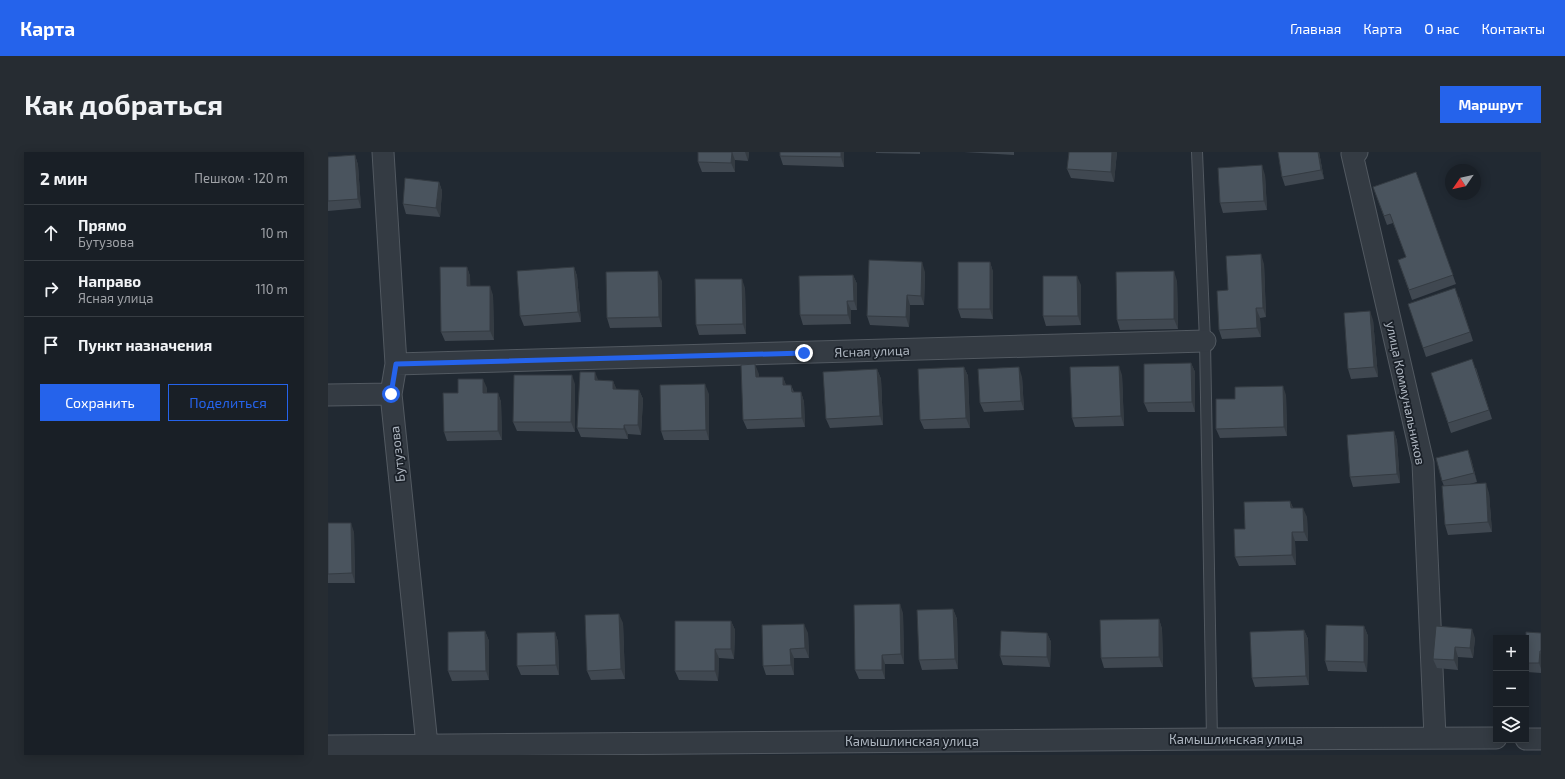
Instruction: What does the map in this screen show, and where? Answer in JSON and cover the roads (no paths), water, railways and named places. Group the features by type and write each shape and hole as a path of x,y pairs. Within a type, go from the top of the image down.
{"street":[{"name":"Бутузова","path":"383,152 396,364 391,394 428,750"},
{"name":"улица Коммунальников","path":"1357,152 1352,154 1423,463 1435,737"},
{"name":"Ясная улица","path":"396,364 1205,341"},
{"path":"328,396 391,394"},
{"name":"Камышлинская улица","path":"328,746 428,750 1212,739 1493,738"},
{"path":"1529,739 1541,739"}],"lane":[{"path":"1196,152 1205,341 1212,739"}]}
